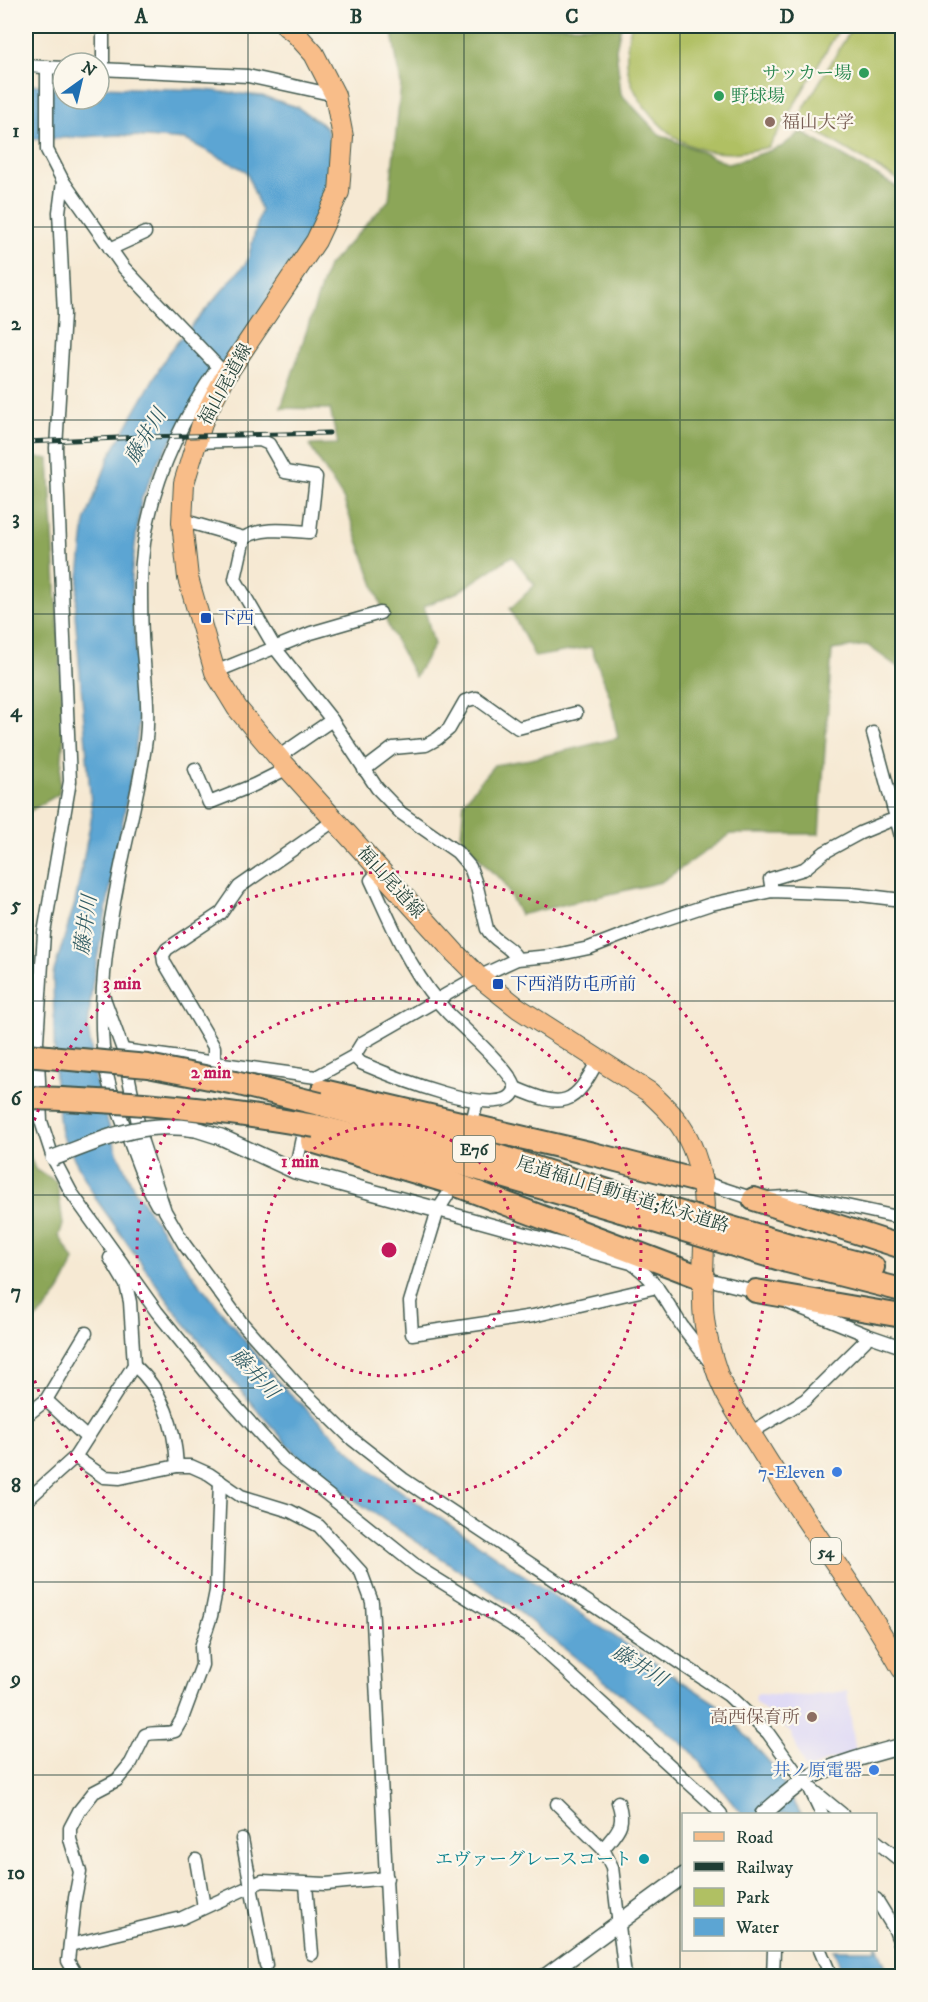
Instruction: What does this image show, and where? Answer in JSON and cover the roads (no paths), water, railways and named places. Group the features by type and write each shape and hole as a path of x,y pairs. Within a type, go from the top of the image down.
{"highway":[{"name":"尾道福山自動車道;松永道路","path":"26,1055 148,1066 235,1083 320,1091 428,1134 624,1204"},
{"path":"320,1091 593,1154 702,1182"},
{"name":"尾道福山自動車道;松永道路","path":"26,1098 144,1103 207,1109 313,1134 428,1154 624,1204 790,1253 903,1290"},
{"path":"313,1134 449,1182 703,1278"},
{"path":"754,1199 903,1247"},
{"name":"尾道福山自動車道;松永道路","path":"790,1253 903,1274"},
{"path":"756,1291 903,1316"}],"main road":[{"name":"福山尾道線","path":"286,26 314,54 335,94 343,137 339,192 316,241 220,370 195,442 184,483 182,522 188,578 215,672 237,708 283,762 479,977 518,1008 649,1092 666,1107 681,1126 692,1149 705,1200 703,1304 708,1340 716,1370 729,1399 799,1511 903,1669"}],"street":[{"path":"102,51 103,26"},
{"path":"26,66 51,70"},
{"path":"111,69 248,76 335,94"},
{"path":"47,71 47,150 63,181 124,268 220,370 204,387 160,474 151,502 143,543 141,584 147,685 146,738 116,893 106,955 101,1012 103,1044 110,1086 145,1182 162,1213 165,1211"},
{"path":"26,1501 75,1457 134,1365 126,1285 53,1158 41,1120 37,1041 44,933 70,781 56,448 64,314 59,212 63,181"},
{"path":"110,249 145,233"},
{"path":"182,522 244,538 253,533 280,530 310,532 316,477 285,472 269,444 260,440 195,442"},
{"path":"244,538 235,579 275,648 332,720 377,788 401,813 457,852 470,867 489,934 514,953 517,959"},
{"path":"215,672 311,633 380,613"},
{"path":"364,770 393,748 426,745 437,739 449,729 465,701 476,698 518,728 576,713"},
{"path":"195,769 209,802 254,785 332,720"},
{"path":"873,733 900,819 903,840"},
{"path":"772,891 770,879 804,869 825,852 860,833 900,819"},
{"path":"214,1061 214,1047 164,962 163,955 167,949 221,913 239,887 335,820"},
{"path":"354,1056 361,1063 419,1087 477,1101 504,1100 515,1088 505,1070 436,1000 406,954 371,880 380,870"},
{"path":"295,1171 320,1091 354,1056 362,1043 436,1000 517,959 551,956 590,948 711,904 772,891 852,894 903,900"},
{"path":"104,998 123,1050 142,1142 165,1211 184,1244 241,1322 301,1389 352,1439 403,1479 728,1695 768,1733 821,1813"},
{"path":"123,1050 214,1061 320,1091"},
{"path":"515,1088 542,1100 569,1100 578,1092 598,1058"},
{"path":"474,1114 477,1101"},
{"path":"53,1158 129,1131 172,1125 196,1129 221,1137 295,1171 620,1259 644,1271 716,1370"},
{"path":"702,1182 754,1199 800,1196 903,1218"},
{"path":"71,1192 157,1312 218,1387 285,1460 419,1568 527,1635 719,1813"},
{"path":"447,1196 438,1210 410,1302 412,1334 533,1316 657,1287"},
{"path":"703,1278 756,1291 903,1347"},
{"path":"26,1416 46,1400 86,1333"},
{"path":"750,1432 805,1400 864,1341 867,1335"},
{"path":"134,1365 147,1376 162,1401 173,1430 177,1466"},
{"path":"46,1400 86,1437"},
{"path":"75,1457 104,1477 120,1478 177,1466 191,1466 241,1496 290,1511 319,1526 361,1572 372,1602 391,1977"},
{"path":"77,1977 68,1962 80,1872 70,1839 70,1828 94,1792 117,1780 131,1763 145,1735 152,1732 165,1734 175,1731 182,1719 202,1665 201,1647 216,1591 219,1481"},
{"path":"766,1813 814,1775 857,1759 903,1746"},
{"path":"804,1785 839,1813"},
{"path":"603,1850 618,1831 622,1816 618,1802"},
{"path":"557,1804 603,1850 612,1867 625,1977"},
{"path":"242,1839 266,1965"},
{"path":"877,1842 903,1862"},
{"path":"196,1860 204,1907"},
{"path":"546,1977 682,1876"},
{"path":"70,1945 182,1918 251,1884 262,1881 306,1884 387,1878"},
{"path":"306,1884 312,1954"},
{"path":"877,1901 900,1939"},
{"path":"773,1977 774,1951"},
{"path":"820,1951 831,1977"}],"water":[{"name":"藤井川","path":"26,85 51,86 51,111 111,111 111,87 204,90 262,96 297,107 326,127 337,161 327,202 306,246 159,459 141,500 131,576 140,716 133,766 92,986 88,1028 96,1083 117,1152 134,1189 184,1264 275,1379 370,1470 718,1705 772,1765 800,1813 741,1813 691,1751 508,1603 356,1501 301,1459 181,1319 96,1199 61,1134 55,1081 53,974 75,903 92,815 75,614 85,522 110,455 169,352 247,262 261,210 246,171 186,140 118,135 26,140"},
{"path":"877,1946 890,1976 844,1976 834,1951 877,1951"}],"railway":[{"path":"26,442 329,433"}],"place":[{"name":"サッカー場","path":"864,73"},
{"name":"野球場","path":"719,96"},
{"name":"福山大学","path":"770,122"},
{"name":"下西","path":"206,618"},
{"name":"下西消防屯所前","path":"498,984"},
{"name":"7-Eleven","path":"837,1472"},
{"name":"高西保育所","path":"812,1717"},
{"name":"井ノ原電器","path":"874,1770"},
{"name":"エヴァーグレースコート","path":"644,1859"}]}
